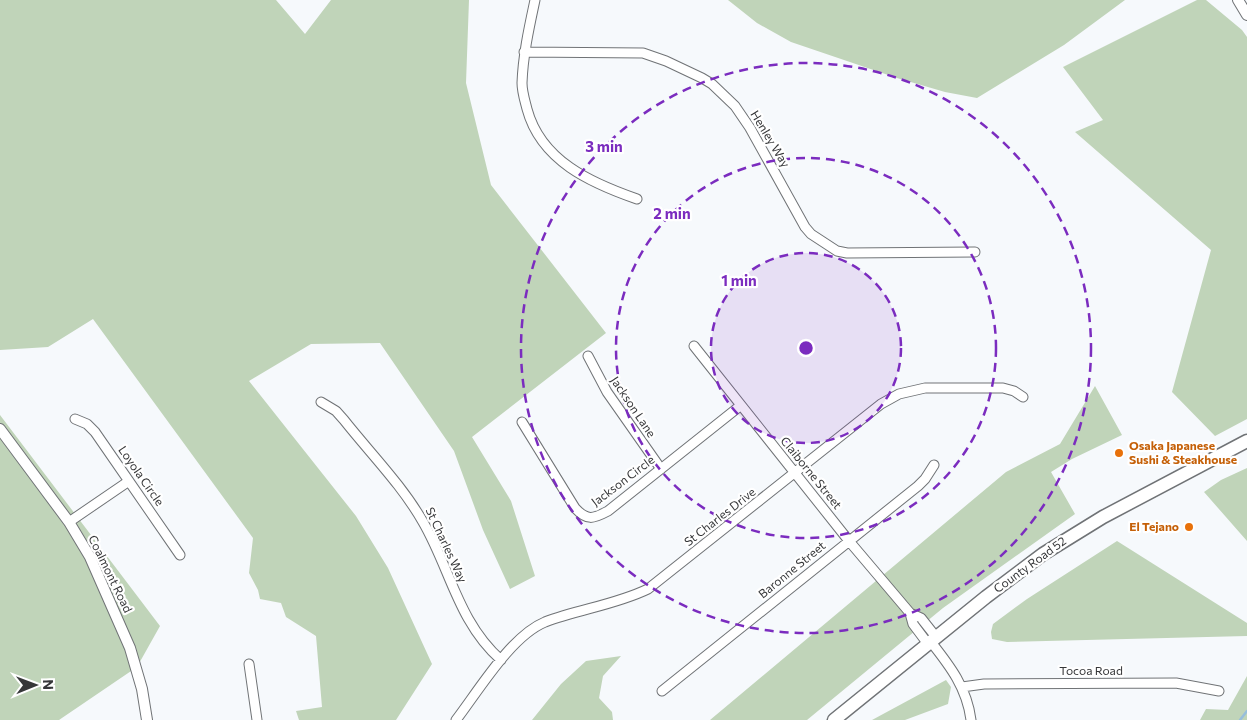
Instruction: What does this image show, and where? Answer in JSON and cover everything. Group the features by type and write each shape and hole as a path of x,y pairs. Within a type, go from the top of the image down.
{"main road":[{"name":"County Road 52","path":"834,720 1022,569 1065,539 1247,441"}],"street":[{"path":"535,0 524,52 522,84 529,114 539,139 555,156 586,178 608,189 637,199"},
{"path":"1238,0 1247,15"},
{"name":"Henley Way","path":"524,52 643,53 666,61 712,84 735,106 750,128 805,227 811,234 837,251 869,254 975,252"},
{"name":"Claiborne Street","path":"694,346 849,541 910,613 921,618 932,641 952,668 962,687 968,703 971,720"},
{"name":"Jackson Lane","path":"588,356 607,392 660,469"},
{"name":"St Charles Drive","path":"456,720 501,660 522,636 545,622 622,600 648,589 881,404 899,394 925,388 984,387 1009,389 1023,397"},
{"name":"St Charles Way","path":"321,402 336,411 344,420 414,507 430,535 452,589 464,611 478,634 501,660"},
{"name":"Jackson Circle","path":"522,422 575,508 581,514 588,517 599,516 608,511 740,406"},
{"name":"Loyola Circle","path":"75,419 87,424 94,432 180,555"},
{"name":"Coalmont Road","path":"0,429 69,522 90,557 130,648 140,680 148,720"},
{"name":"Baronne Street","path":"662,691 918,486 934,464"},
{"path":"69,522 129,481"},
{"path":"249,664 257,720"},
{"name":"Tocoa Road","path":"962,687 984,684 1176,683 1219,691"}],"green space":[{"path":"0,0 276,0 305,34 331,0 469,0 466,83 491,185 606,333 472,437 511,501 535,576 510,589 483,530 454,451 380,343 311,344 249,381 356,516 388,568 432,664 396,720 299,720 296,711 322,707 316,636 286,617 281,603 260,599 258,590 249,573 253,538 93,319 48,347 0,350"},
{"path":"728,0 1125,0 1064,45 977,98 945,92 897,78 791,42 757,23"},
{"path":"1197,0 1206,0 1242,30 1247,37 1247,419 1215,436 1172,392 1211,250 1075,132 1103,120 1063,67"},
{"path":"1095,386 1122,435 1072,459 1051,472 1075,514 943,608 807,720 710,720 1006,472 1060,444"},
{"path":"0,415 160,626 137,667 59,720 0,720"},
{"path":"1247,468 1247,541 1204,492 1221,480"},
{"path":"1117,541 1247,623 1247,636 1007,642 992,639 993,624 1027,599"},
{"path":"621,656 603,676 599,698 612,712 613,720 532,720 561,684 586,661"},
{"path":"1247,676 1247,720 1200,720 1206,709 1228,710"},
{"path":"946,680 951,687 948,704 905,720 872,720"}],"waterway":[{"path":"1240,720 1247,711"}],"place":[{"name":"Osaka Japanese Sushi & Steakhouse","path":"1119,453"},
{"name":"El Tejano","path":"1189,527"}]}
